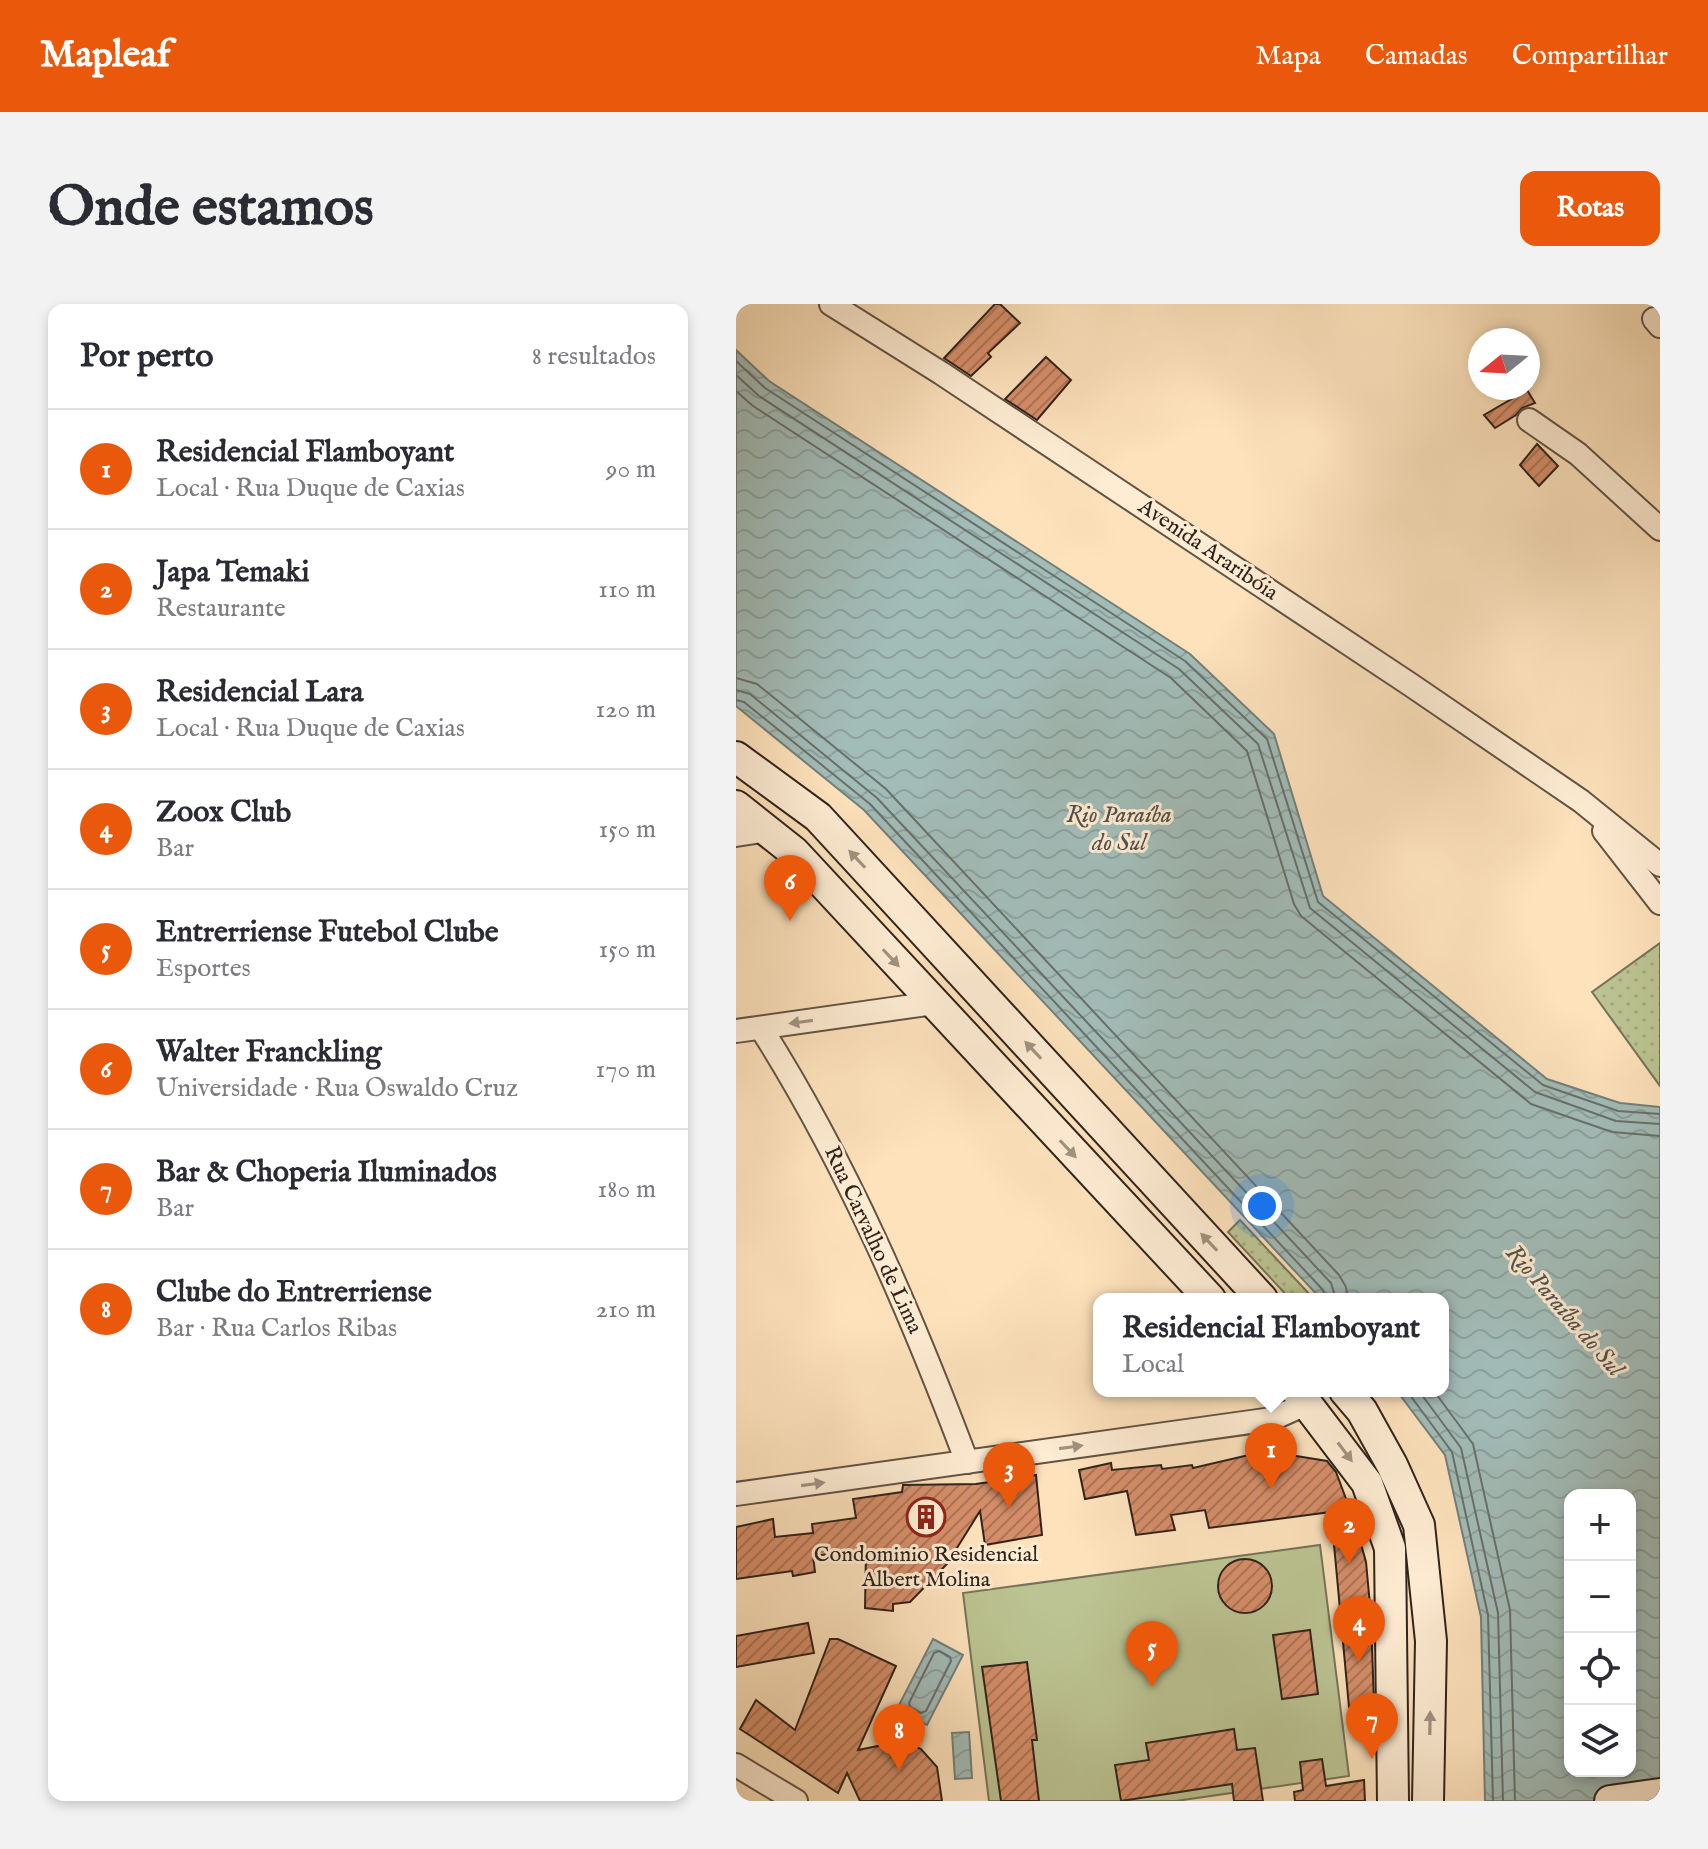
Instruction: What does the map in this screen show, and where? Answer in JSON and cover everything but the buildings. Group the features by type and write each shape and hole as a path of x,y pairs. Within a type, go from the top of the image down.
{"main road":[{"path":"736,757 818,817 1256,1293"},
{"path":"736,806 794,852 1204,1293"},
{"path":"1302,1397 1367,1483 1390,1548 1393,1801"},
{"path":"1350,1397 1362,1411 1392,1465 1419,1525 1431,1641 1428,1801"},
{"path":"1610,1801 1660,1794"}],"street":[{"name":"Avenida Araribóia","path":"831,304 941,373 1581,801 1660,865"},
{"path":"1529,420 1578,454 1660,529"},
{"name":"Avenida Araribóia","path":"1581,801 1660,903"},
{"path":"736,835 767,830"},
{"path":"736,1031 934,1003"},
{"name":"Rua Carvalho de Lima","path":"761,1028 799,1087 864,1214 918,1334 967,1462"},
{"path":"736,1494 1272,1419 1302,1397"},
{"path":"736,1765 796,1801"}],"green space":[{"path":"1660,943 1660,1086 1592,992"},
{"path":"1240,1220 1308,1293 1284,1293 1228,1232"},
{"path":"1320,1545 1349,1776 1176,1801 989,1801 963,1593"}],"water":[{"name":"Rio Paraíba do Sul","path":"736,350 769,381 1190,654 1274,734 1323,896 1547,1079 1620,1103 1660,1107 1660,1801 1485,1801 1481,1617 1445,1455 1402,1397 1449,1397 1449,1293 1315,1293 864,810 736,706"},
{"path":"933,1639 963,1655 927,1725 897,1709"},
{"path":"969,1732 972,1778 955,1779 952,1733"}],"place":[{"name":"Walter Franckling","path":"790,921"},
{"name":"Residencial Flamboyant","path":"1271,1489"},
{"name":"Residencial Lara","path":"1009,1508"},
{"name":"Condominio Residencial Albert Molina","path":"926,1517"},
{"name":"Japa Temaki","path":"1349,1564"},
{"name":"Zoox Club","path":"1359,1662"},
{"name":"Entrerriense Futebol Clube","path":"1152,1687"},
{"name":"Bar & Choperia Iluminados","path":"1372,1759"},
{"name":"Clube do Entrerriense","path":"899,1770"}]}
